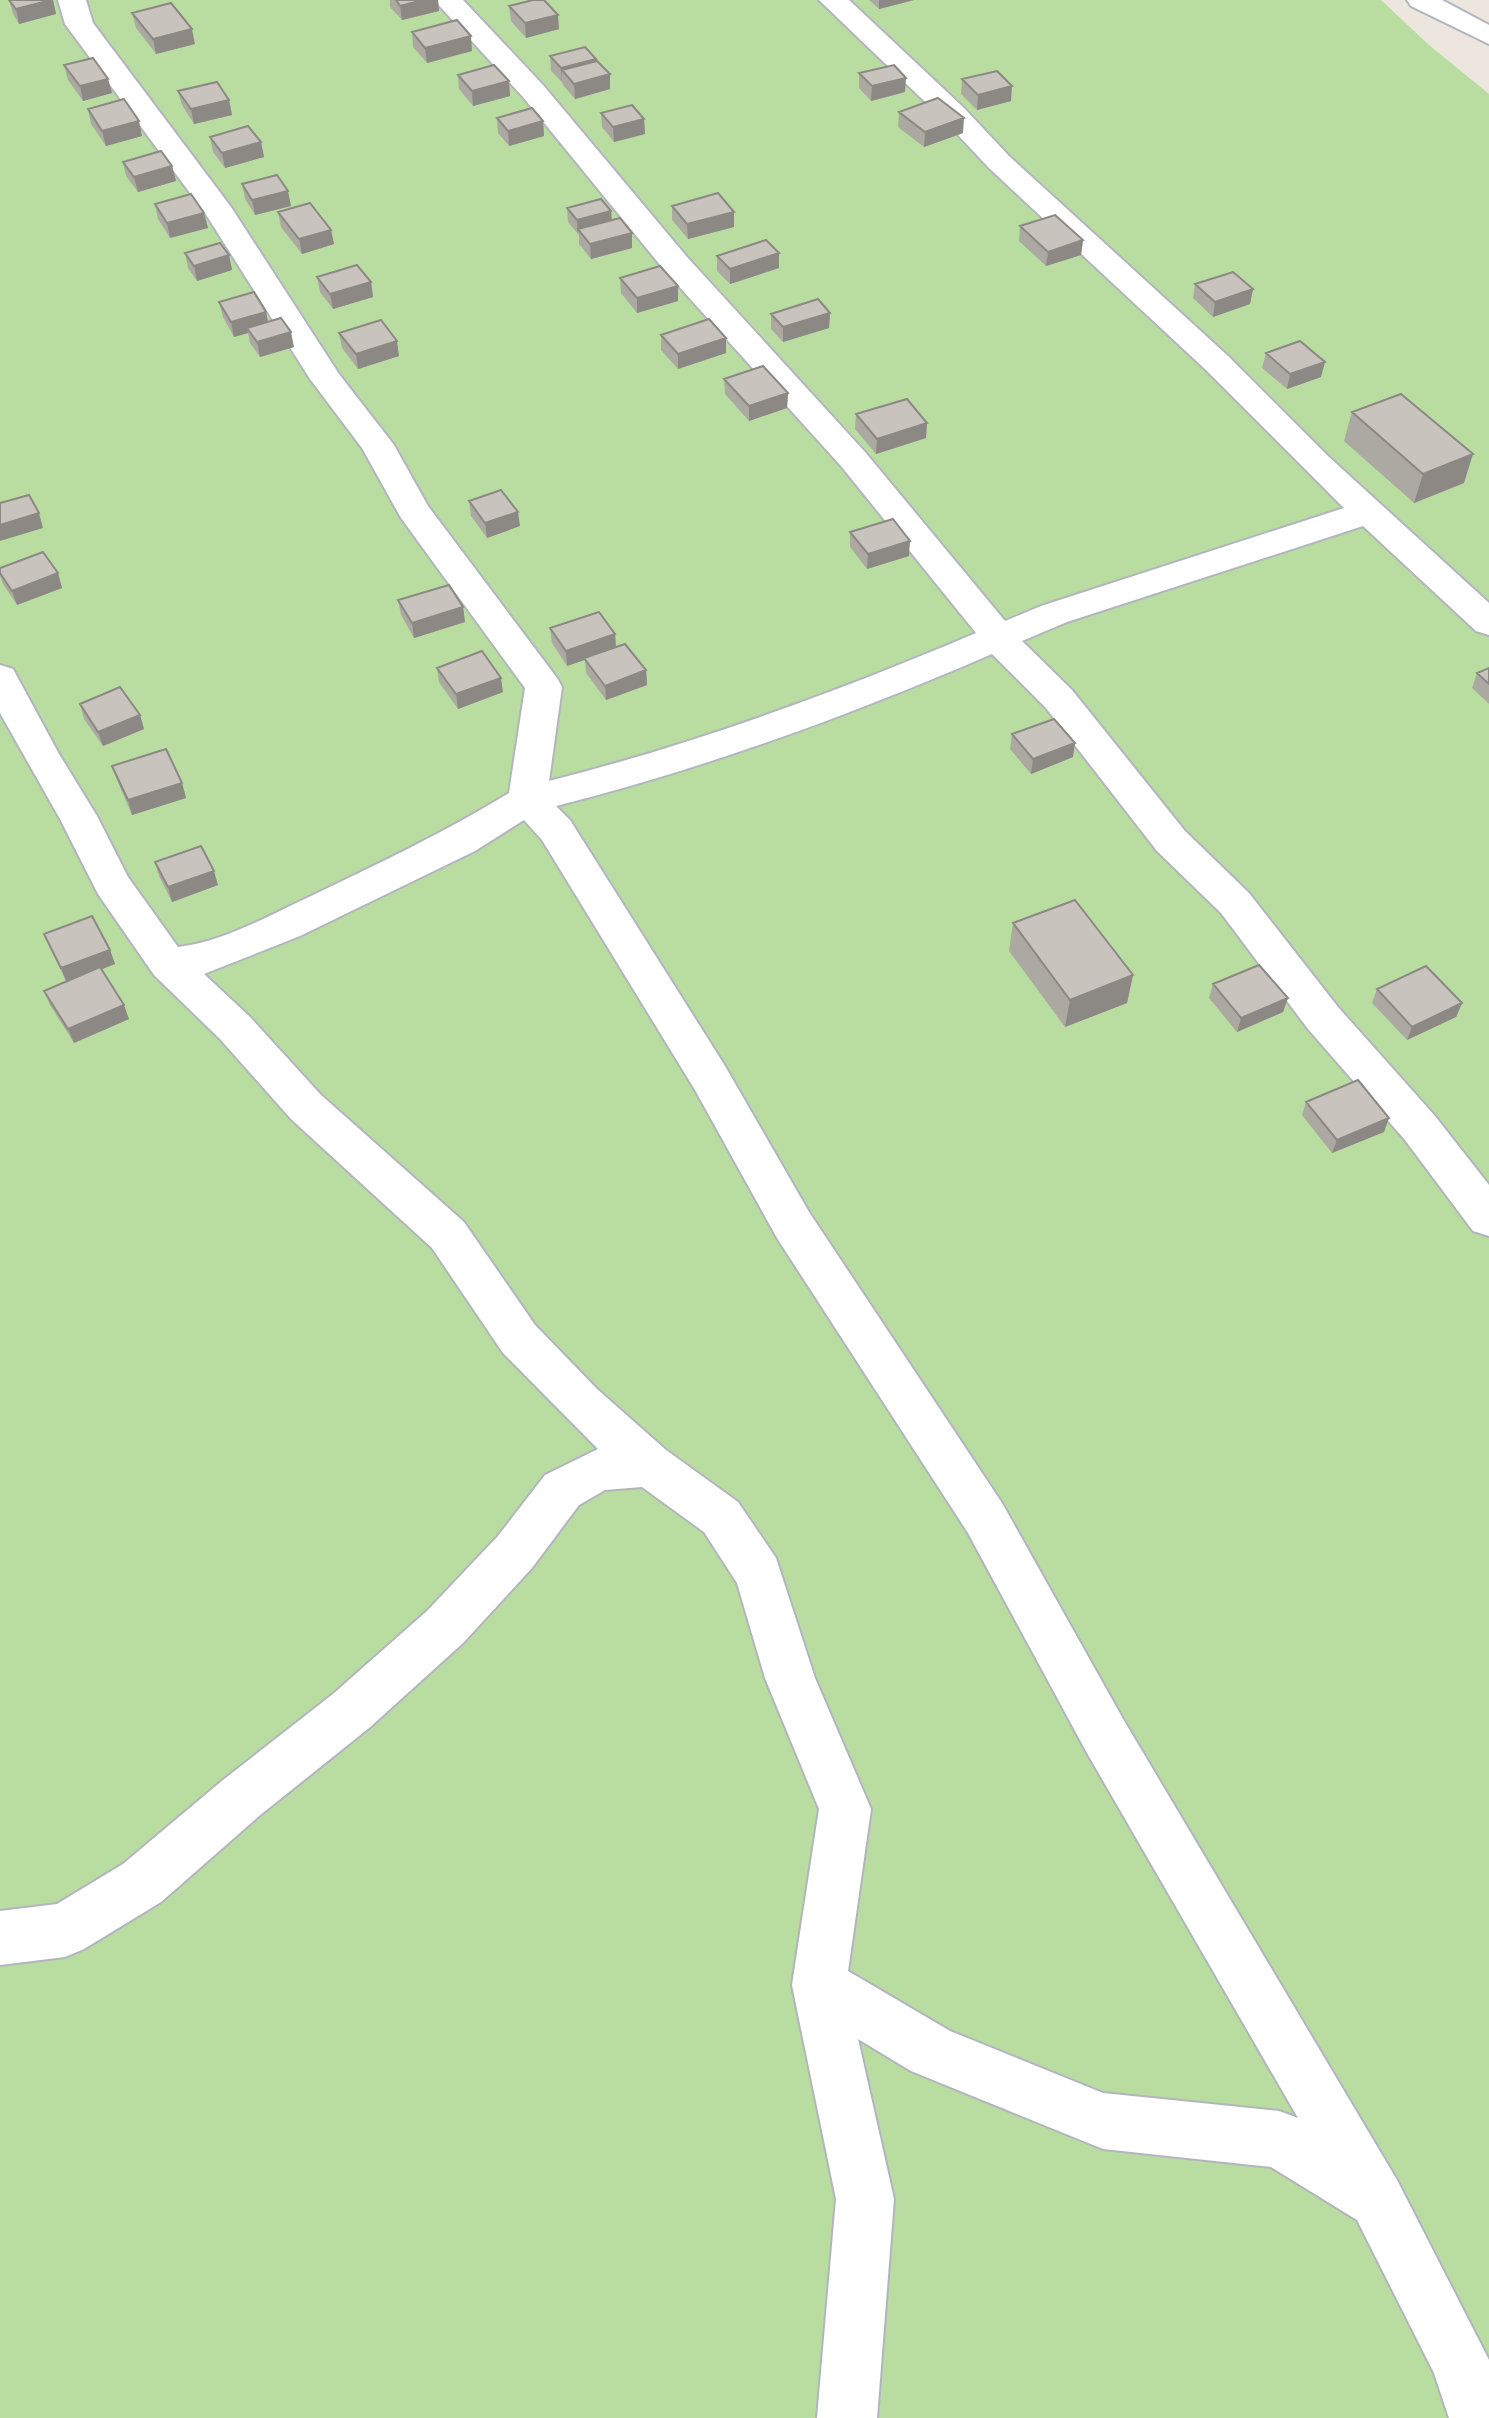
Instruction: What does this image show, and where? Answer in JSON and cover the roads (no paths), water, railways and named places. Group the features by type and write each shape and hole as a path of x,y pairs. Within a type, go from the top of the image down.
{"street":[{"path":"72,0 79,24 220,213 326,379 377,445 413,510 544,687 527,800"},
{"path":"448,0 533,91 676,264 853,459 1011,653 1059,699 1171,841 1235,903 1323,1018 1420,1128 1489,1218"},
{"path":"833,0 954,114 999,162 1217,363 1369,512 1489,623"},
{"path":"1421,0 1489,36"},
{"path":"168,964 200,960 286,925 461,841 527,800 650,769 738,739 908,676 1067,610 1369,512"},
{"path":"0,678 42,758 78,816 112,884 168,964 235,1028 306,1107 448,1235 519,1339 580,1403 649,1465 721,1517 759,1574 790,1678 845,1809 819,1985 865,2199 847,2418"},
{"path":"527,800 556,830 710,1078 793,1225 985,1518 1105,1736 1377,2200 1460,2362 1479,2418"},
{"path":"0,1938 65,1930 142,1883 241,1798 351,1711 445,1627 515,1552 562,1490 598,1470 649,1465"},
{"path":"819,1985 931,2051 1103,2121 1279,2139 1377,2200"}]}
